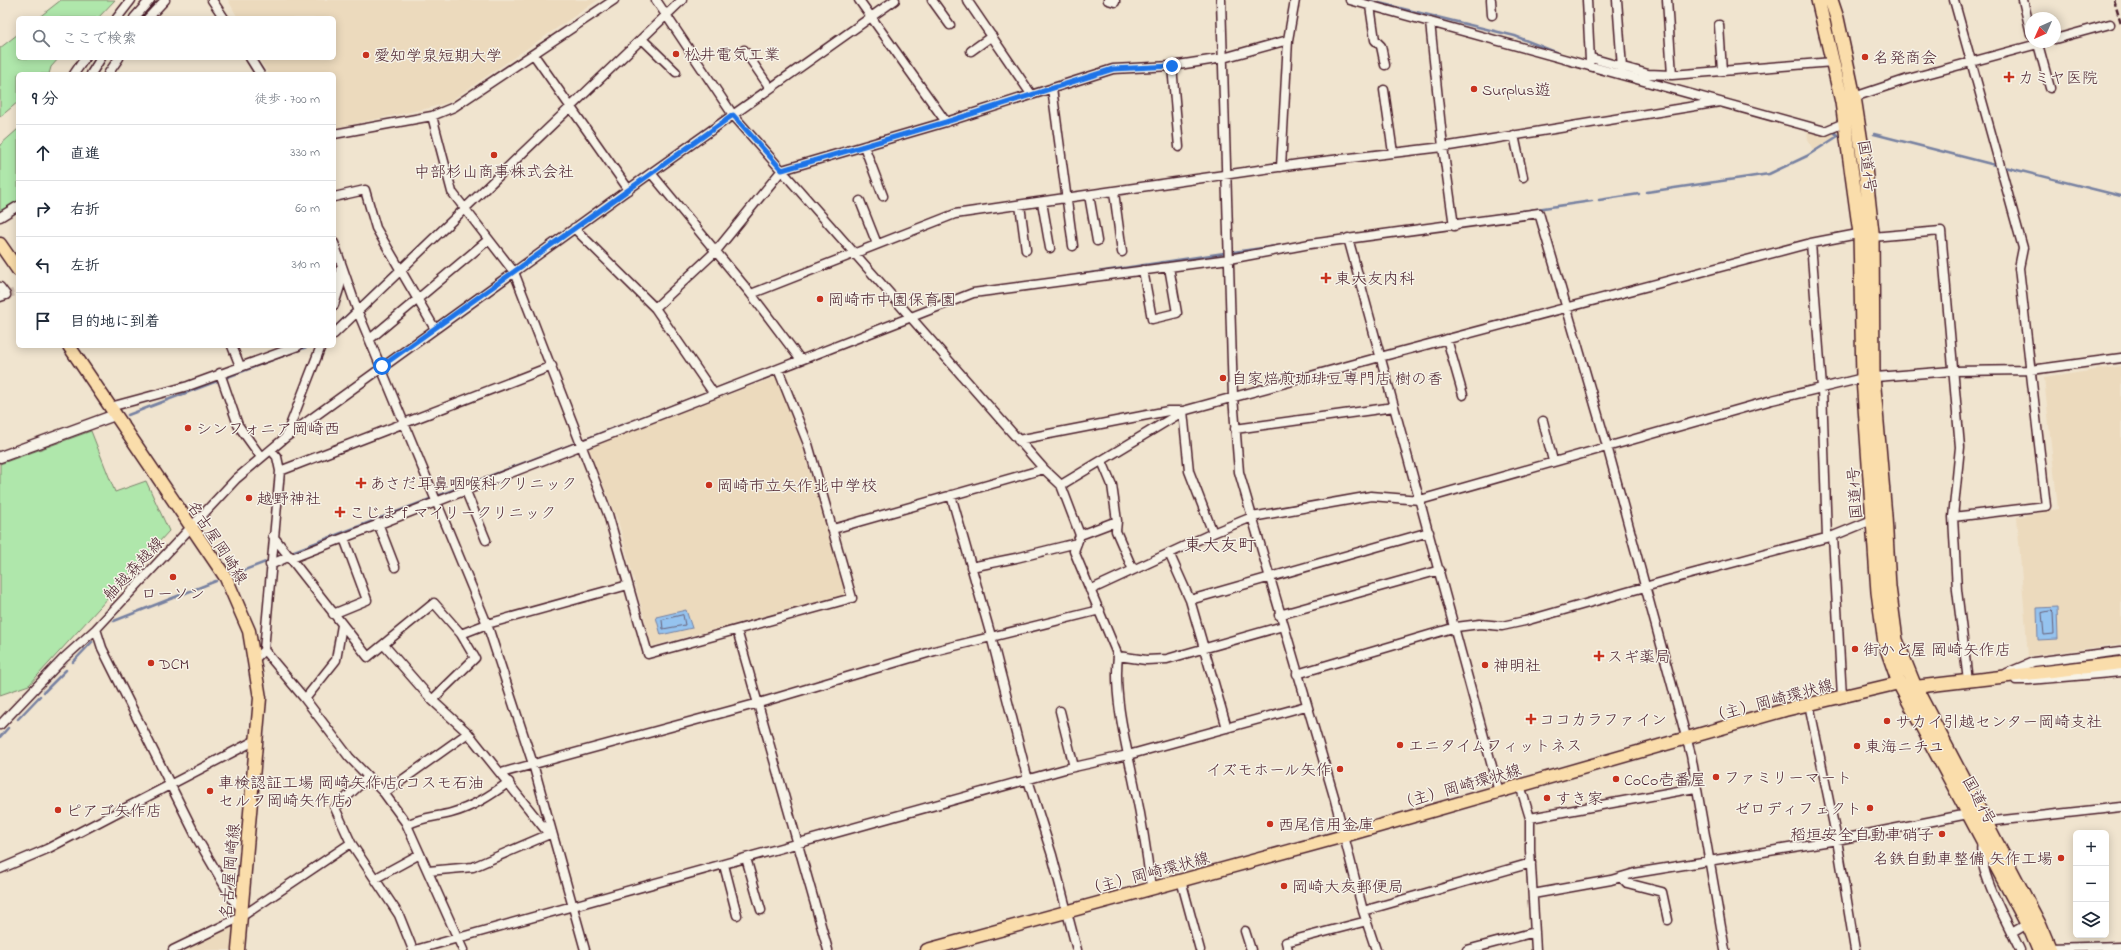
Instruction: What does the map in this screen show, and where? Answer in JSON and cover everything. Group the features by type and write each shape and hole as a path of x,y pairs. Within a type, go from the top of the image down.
{"highway":[{"name":"国道1号","path":"1818,0 1842,102 1844,123 1868,234"},
{"name":"国道1号","path":"1831,0 1837,18 1854,97 1865,168 1868,234 1868,377 1879,517 1896,640 1915,687 2040,926 2046,949"},
{"name":"国道1号","path":"1879,517 1878,592 1885,643 1899,683 2027,924 2046,949"}],"main road":[{"path":"0,244 16,267"},
{"name":"名古屋岡崎線","path":"70,348 226,578 250,631 260,698 258,739 238,950"},
{"name":"（主）岡崎環状線","path":"927,950 1344,836 1809,704 1899,683 1915,687 2121,663"}],"street":[{"path":"119,16 131,0"},
{"path":"136,16 150,0"},
{"path":"150,16 165,0"},
{"path":"212,0 223,16"},
{"path":"336,134 432,116 454,107 534,55 614,0"},
{"path":"656,0 733,115 1018,440 1044,469 1061,485 1078,539 1074,551 1118,656 1117,666 1119,701 1128,755 1144,831 1152,888"},
{"path":"336,332 682,0"},
{"path":"859,0 946,122"},
{"name":"舳越森越線","path":"0,725 64,658 96,629 236,478 261,457 382,366 650,173 895,0"},
{"path":"932,0 950,25"},
{"path":"967,0 1031,94"},
{"path":"1108,0 1115,2 1115,0"},
{"path":"1221,0 1233,397 1238,472 1279,615 1335,800 1363,911 1376,950"},
{"path":"1281,167 1288,40 1295,0"},
{"path":"1350,0 1430,22 1590,62 1720,102 1825,131 1844,123"},
{"path":"1491,0 1492,15"},
{"path":"1588,0 1590,62"},
{"path":"1617,0 1622,68"},
{"path":"1667,0 1672,75"},
{"path":"1953,517 2046,506 2019,268 2023,248 1954,0"},
{"path":"2023,0 2026,12"},
{"path":"1370,6 1375,40 1381,46 1385,64"},
{"path":"1430,22 1443,147 1454,226"},
{"path":"1719,24 1722,71"},
{"path":"2061,37 2110,24"},
{"path":"971,51 992,36"},
{"path":"642,38 676,72"},
{"path":"655,308 716,251 782,170 946,122 1113,69 1172,66 1223,58 1288,40"},
{"path":"1854,97 1908,79 1971,63 2025,47"},
{"path":"2038,48 2050,88"},
{"path":"744,50 770,88"},
{"path":"534,55 628,190"},
{"path":"75,72 83,60"},
{"path":"92,72 100,60"},
{"path":"109,72 118,60"},
{"path":"251,60 259,72"},
{"path":"1590,62 1648,74 1672,75 1833,62"},
{"path":"1172,66 1179,147"},
{"path":"1052,88 1073,246"},
{"path":"1384,90 1394,153"},
{"path":"750,294 955,214 1281,167 1443,147 1720,102"},
{"path":"432,116 452,192 514,272 552,366 608,514 648,654 852,598 808,444 778,369"},
{"path":"1514,135 1523,177"},
{"path":"864,146 883,196"},
{"path":"650,173 716,251 800,359"},
{"path":"336,197 365,190 376,228 435,329"},
{"path":"1114,192 1122,252"},
{"path":"1089,195 1097,240"},
{"path":"860,201 877,244"},
{"path":"1042,202 1050,248"},
{"path":"1020,205 1026,250"},
{"path":"0,217 16,207"},
{"path":"271,561 344,538 435,500 974,293 1229,259 1348,238 1454,226 1539,213 1565,308 1607,446 1686,739 1725,950"},
{"path":"574,228 655,308 714,394"},
{"path":"1018,440 1168,411 1183,411 1447,339 1811,243 1868,234 1941,231 1952,372 1960,447 1953,517 1957,590 1968,681"},
{"path":"1348,238 1456,627 1499,792"},
{"path":"370,339 488,240"},
{"path":"1811,243 1842,697"},
{"path":"336,248 358,312 382,366 404,424 487,624 533,764 550,833 584,950"},
{"path":"336,250 341,273 340,286 336,299"},
{"path":"1143,270 1152,319 1176,313 1169,267"},
{"path":"0,287 6,295 0,298"},
{"path":"1447,339 1463,395"},
{"path":"233,348 240,366"},
{"path":"0,457 113,411 188,386 220,373 292,348"},
{"path":"286,437 320,348"},
{"path":"1090,590 1213,532 1252,517 1371,496 1420,500 1772,400 1868,377 1952,372 2031,370 2121,358"},
{"path":"280,471 552,366"},
{"path":"220,373 238,425 261,457"},
{"path":"1235,429 1394,407"},
{"path":"1061,485 1183,411"},
{"path":"1183,411 1189,471 1213,532"},
{"path":"1543,421 1553,461"},
{"path":"255,659 264,650 280,471 276,457 271,450"},
{"path":"1102,461 1112,485 1117,521 1116,531 1133,570"},
{"path":"833,529 1044,469"},
{"path":"465,489 486,540"},
{"path":"951,495 991,636 1028,780 1077,950"},
{"path":"1297,674 1456,627 1480,624 1502,626 1525,621 1646,588 1687,575 1830,537 1879,517"},
{"path":"971,567 1016,558 1078,539 1117,521"},
{"path":"378,523 395,567"},
{"path":"1190,600 1429,532"},
{"path":"273,536 368,657 434,603 460,634 475,658 432,700"},
{"path":"334,614 367,600 344,538"},
{"path":"1169,553 1190,600 1227,728"},
{"path":"1279,615 1440,570"},
{"path":"460,634 487,624 628,585"},
{"path":"501,773 759,703 938,650 1100,610"},
{"path":"305,699 336,660 342,625"},
{"path":"1118,656 1146,660 1167,659 1283,626"},
{"path":"96,629 102,648 198,840 241,913"},
{"path":"737,630 828,950"},
{"path":"384,645 432,700 468,733 550,833"},
{"path":"264,650 305,699 349,757 367,778 384,793 407,825 463,950"},
{"path":"1995,678 2033,662 2121,651"},
{"path":"1995,678 2030,680 2121,672"},
{"path":"1809,704 1837,840 1855,950"},
{"path":"367,778 335,808 351,843 376,878 399,915 414,950 1074,767 1128,755 1306,706"},
{"path":"1060,711 1074,767"},
{"path":"384,793 468,733"},
{"path":"0,869 48,849 170,783 258,739"},
{"path":"407,825 438,814 451,813 484,800 509,782"},
{"path":"1520,785 1530,818 1536,950"},
{"path":"1530,818 1696,788"},
{"path":"1985,822 2121,807"},
{"path":"1533,894 1622,878 1635,873 1837,840 1968,814"},
{"path":"428,870 473,867 550,833"},
{"path":"1982,840 1980,852 1992,890 2020,950"},
{"path":"173,950 241,913 351,843"},
{"path":"376,878 420,854"},
{"path":"746,858 761,910"},
{"path":"1363,911 1531,863"},
{"path":"724,865 737,915"},
{"path":"1622,878 1627,883 1662,892 1668,920"},
{"path":"1180,880 1200,950"},
{"path":"1288,950 1286,942 1367,921"},
{"path":"2012,933 2027,924"},
{"path":"1245,931 1251,950"},
{"path":"1468,950 1536,932"},
{"path":"2046,949 2121,946"}],"shaded area":[{"path":"228,0 598,0 449,102 429,108 336,128 336,72 267,72 260,60 336,60 336,16 237,16"},
{"path":"1807,130 1832,132 1835,135 1833,138 1813,150 1808,140"},
{"path":"2121,366 2121,644 2028,656 2017,517 2058,509 2044,378"},
{"name":"岡崎市立矢作北中学校","path":"776,377 800,440 846,594 652,646 618,521 589,450 591,446"},
{"path":"233,925 231,950 179,950"}],"green space":[{"path":"61,0 115,0 100,16 41,16"},
{"path":"16,36 16,60 57,60 51,67 50,72 16,72 16,104 0,117 0,48"},
{"path":"16,131 16,203 0,212 0,145"},
{"path":"91,431 115,492 146,481 169,531 29,685 0,695 0,464"}],"water":[{"path":"2057,607 2058,639 2038,640 2037,608"},
{"path":"686,610 692,628 661,635 656,617"}],"waterway":[{"path":"1367,0 1515,36 1563,55"},
{"path":"336,326 559,113"},
{"path":"1647,192 1769,174 1807,156 1838,136 1833,131"},
{"path":"1874,134 1995,165"},
{"path":"2005,167 2121,196"},
{"path":"1599,200 1639,194"},
{"path":"1481,217 1592,201"},
{"path":"1233,252 1284,245"},
{"path":"1077,275 1224,253"},
{"path":"128,415 304,348"},
{"path":"716,389 730,383"},
{"path":"638,419 708,392"},
{"path":"586,439 627,423"},
{"path":"437,496 576,443"},
{"path":"289,553 430,499"},
{"path":"234,574 271,560"},
{"path":"114,621 216,581"},
{"path":"73,662 92,642"},
{"path":"44,692 66,670"},
{"path":"18,719 40,696"},
{"path":"0,737 8,728"}],"tunnel":[{"path":"6,295 16,292"}],"railway":[{"path":"2114,0 2121,24"}],"place":[{"name":"松井電気工業","path":"676,54"},
{"name":"愛知学泉短期大学","path":"366,55"},
{"name":"名発商会","path":"1865,57"},
{"name":"カミヤ医院","path":"2009,77"},
{"name":"Surplus遊","path":"1474,89"},
{"name":"中部杉山商事株式会社","path":"494,155"},
{"name":"東大友内科","path":"1326,278"},
{"name":"岡崎市中園保育園","path":"820,299"},
{"name":"自家焙煎珈琲豆専門店 樹の香","path":"1223,378"},
{"name":"シンフォニア岡崎西","path":"188,428"},
{"name":"あさだ耳鼻咽喉科クリニック","path":"361,483"},
{"name":"岡崎市立矢作北中学校","path":"709,485"},
{"name":"越野神社","path":"249,498"},
{"name":"こじまｆマイリークリニック","path":"340,512"},
{"name":"ローソン","path":"173,577"},
{"name":"街かど屋 岡崎矢作店","path":"1855,649"},
{"name":"スギ薬局","path":"1599,656"},
{"name":"DCM","path":"151,663"},
{"name":"神明社","path":"1485,665"},
{"name":"ココカラファイン","path":"1531,719"},
{"name":"サカイ引越センター岡崎支社","path":"1887,721"},
{"name":"エニタイムフィットネス","path":"1400,745"},
{"name":"東海ニチユ","path":"1857,746"},
{"name":"イズモホール矢作","path":"1340,769"},
{"name":"ファミリーマート","path":"1716,777"},
{"name":"CoCo壱番屋","path":"1616,779"},
{"name":"車検認証工場 岡崎矢作店(コスモ石油 セルフ岡崎矢作店)","path":"210,791"},
{"name":"すき家","path":"1547,798"},
{"name":"ゼロディフェクト","path":"1870,808"},
{"name":"ピアゴ矢作店","path":"58,810"},
{"name":"西尾信用金庫","path":"1270,824"},
{"name":"稻垣安全自動車硝子","path":"1942,834"},
{"name":"名鉄自動車整備 矢作工場","path":"2061,858"},
{"name":"岡崎大友郵便局","path":"1284,886"}],"district":[{"name":"東大友町","path":"1220,545"}],"route":[{"path":"382,366 422,339 650,173 733,115 782,170 946,122 1113,69 1172,66"}]}
